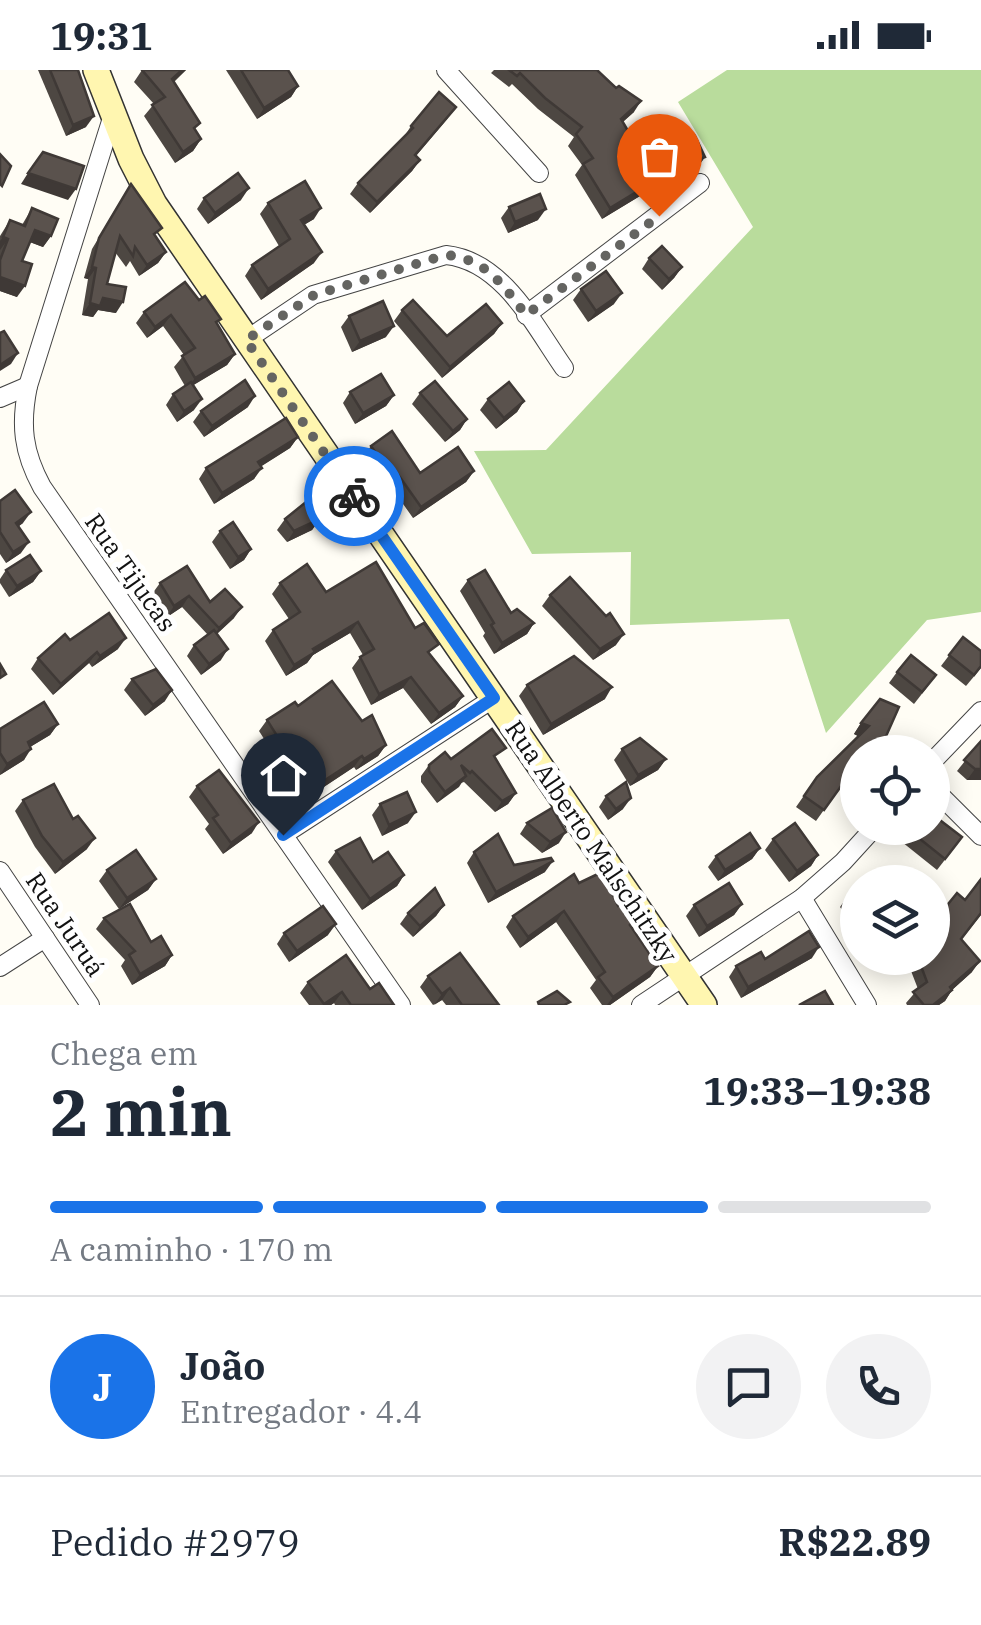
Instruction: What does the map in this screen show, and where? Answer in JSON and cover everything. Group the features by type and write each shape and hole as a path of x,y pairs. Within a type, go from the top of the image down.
{"street":[{"path":"446,70 539,173"},
{"name":"Rua Alberto Malschitzky","path":"98,71 154,204 704,1005"},
{"name":"Rua Tijucas","path":"114,115 28,386 22,432 32,468 401,1005"},
{"path":"526,315 700,183"},
{"path":"246,340 314,295 446,255 467,257 487,270 564,368"},
{"path":"0,398 28,386"},
{"path":"283,835 494,698"},
{"path":"950,743 981,711"},
{"path":"950,805 981,836"},
{"path":"641,1005 802,898 858,845"},
{"name":"Rua Juruá","path":"0,871 90,1005"},
{"path":"802,898 868,1005"},
{"path":"0,966 45,938"}],"green space":[{"path":"727,70 981,70 981,612 927,620 826,733 789,619 630,625 631,552 532,554 474,451 546,450 753,227 678,102"}],"building":[{"path":"50,70 78,70 94,116 73,125"},
{"path":"142,70 182,70 172,79 200,123 194,128 201,139 183,152 152,105 165,97"},
{"path":"241,70 288,70 298,86 264,108"},
{"path":"509,70 597,70 616,88 619,86 641,101 621,119 645,160 695,136 705,157 676,168 610,208 583,164 593,158 576,134 582,127 520,73 517,76"},
{"path":"439,92 456,107 415,155 420,160 377,202 358,183 413,128"},
{"path":"43,152 84,166 76,189 28,173"},
{"path":"0,154 11,166 2,186 0,184"},
{"path":"238,173 249,188 215,213 204,198"},
{"path":"305,181 321,208 301,220 322,252 268,289 252,265 290,239 268,203"},
{"path":"131,184 162,228 154,234 166,252 147,265 135,247 133,256 120,236 107,284 126,287 123,302 103,298 100,306 90,303 99,238"},
{"path":"540,194 546,209 515,222 509,207"},
{"path":"32,208 58,219 51,236 35,230 22,261 32,264 25,286 0,277 0,260 10,220 25,226"},
{"path":"662,246 682,267 669,279 649,258"},
{"path":"606,271 622,293 596,311 581,289"},
{"path":"185,282 199,300 205,296 221,319 216,322 235,354 195,378 182,356 195,348 171,315 155,327 144,312"},
{"path":"413,300 447,336 486,304 502,323 450,367 402,310"},
{"path":"383,301 394,326 360,341 349,316"},
{"path":"4,331 18,353 0,365 0,333"},
{"path":"381,374 394,395 363,413 350,392"},
{"path":"245,380 255,396 212,426 201,411"},
{"path":"435,381 467,419 453,431 420,393"},
{"path":"191,382 202,399 184,411 173,394"},
{"path":"509,382 524,401 504,418 488,399"},
{"path":"286,418 298,437 258,462 262,468 222,493 206,468"},
{"path":"392,431 420,473 458,447 474,471 421,507 392,466 387,469 371,446"},
{"path":"15,490 31,512 16,523 29,542 13,552 0,532 0,501"},
{"path":"306,502 320,519 294,531 285,519"},
{"path":"233,522 251,549 238,557 220,531"},
{"path":"30,555 41,571 17,586 6,570"},
{"path":"376,562 415,628 424,623 439,644 428,652 463,696 439,713 411,677 379,694 360,657 374,649 358,622 294,665 273,630 300,612 280,583 307,564 326,592"},
{"path":"187,566 210,602 225,589 242,607 219,628 189,596 174,606 160,583"},
{"path":"485,570 511,613 517,609 534,623 502,643 468,580"},
{"path":"570,577 606,616 610,613 624,634 600,649 550,595"},
{"path":"109,613 126,638 100,656 97,652 61,684 38,658 65,634 70,640"},
{"path":"214,630 228,649 209,664 194,645"},
{"path":"963,637 981,651 981,666 974,675 949,655"},
{"path":"911,655 936,675 922,692 897,672"},
{"path":"574,656 612,687 551,724 527,685"},
{"path":"156,669 172,690 153,705 132,679"},
{"path":"332,681 362,721 372,715 386,745 302,795 287,771 296,766 267,720 295,702 298,706"},
{"path":"880,699 899,707 887,735 860,735 869,726 861,723"},
{"path":"44,702 58,724 28,742 31,749 7,764 0,753 0,729"},
{"path":"492,729 506,748 494,756 516,793 502,801 461,765 466,776 445,792 429,771 429,765 445,752 451,759"},
{"path":"640,738 666,759 638,775 622,749"},
{"path":"981,741 981,769 975,769 964,760"},
{"path":"840,754 840,788 824,810 804,796"},
{"path":"219,770 259,822 231,843 213,818 218,815 197,786"},
{"path":"626,782 631,798 616,809 606,796"},
{"path":"54,784 73,819 78,816 95,838 63,862 42,836 23,800"},
{"path":"407,792 416,812 389,825 380,804"},
{"path":"552,808 566,832 550,842 527,823"},
{"path":"795,823 818,855 797,871 773,839"},
{"path":"950,828 962,837 945,859 928,845 950,845"},
{"path":"750,833 760,848 725,870 716,856"},
{"path":"498,834 514,865 551,858 553,861 496,892 474,852"},
{"path":"360,838 373,862 388,852 404,875 370,899 336,851"},
{"path":"136,850 156,879 127,898 107,870"},
{"path":"602,872 618,906 624,902 636,921 630,925 658,966 613,997 598,977 605,972 564,911 528,937 513,916 574,874 579,883"},
{"path":"981,879 981,913 961,939 980,961 933,1005 924,1005 913,992 927,982 924,975 950,975 950,902 957,893 965,900"},
{"path":"729,883 742,904 707,926 694,905"},
{"path":"435,888 444,905 420,926 408,913"},
{"path":"130,904 151,942 161,936 172,955 140,974 129,955 135,951 104,918"},
{"path":"323,906 336,924 297,951 284,933"},
{"path":"809,931 819,947 748,987 736,966 761,952 765,959"},
{"path":"460,953 499,1005 462,1005 450,988 442,994 428,976"},
{"path":"346,955 370,989 379,983 394,1005 351,1005 342,992 324,1004 308,982"},
{"path":"557,991 570,1002 539,1005 538,1002"},
{"path":"825,991 833,1005 799,1005"}],"way so far":[{"path":"354,496 246,340 314,295 446,255 467,257 487,270 526,315 659,216"}],"route":[{"path":"283,835 494,698 354,496"}]}
